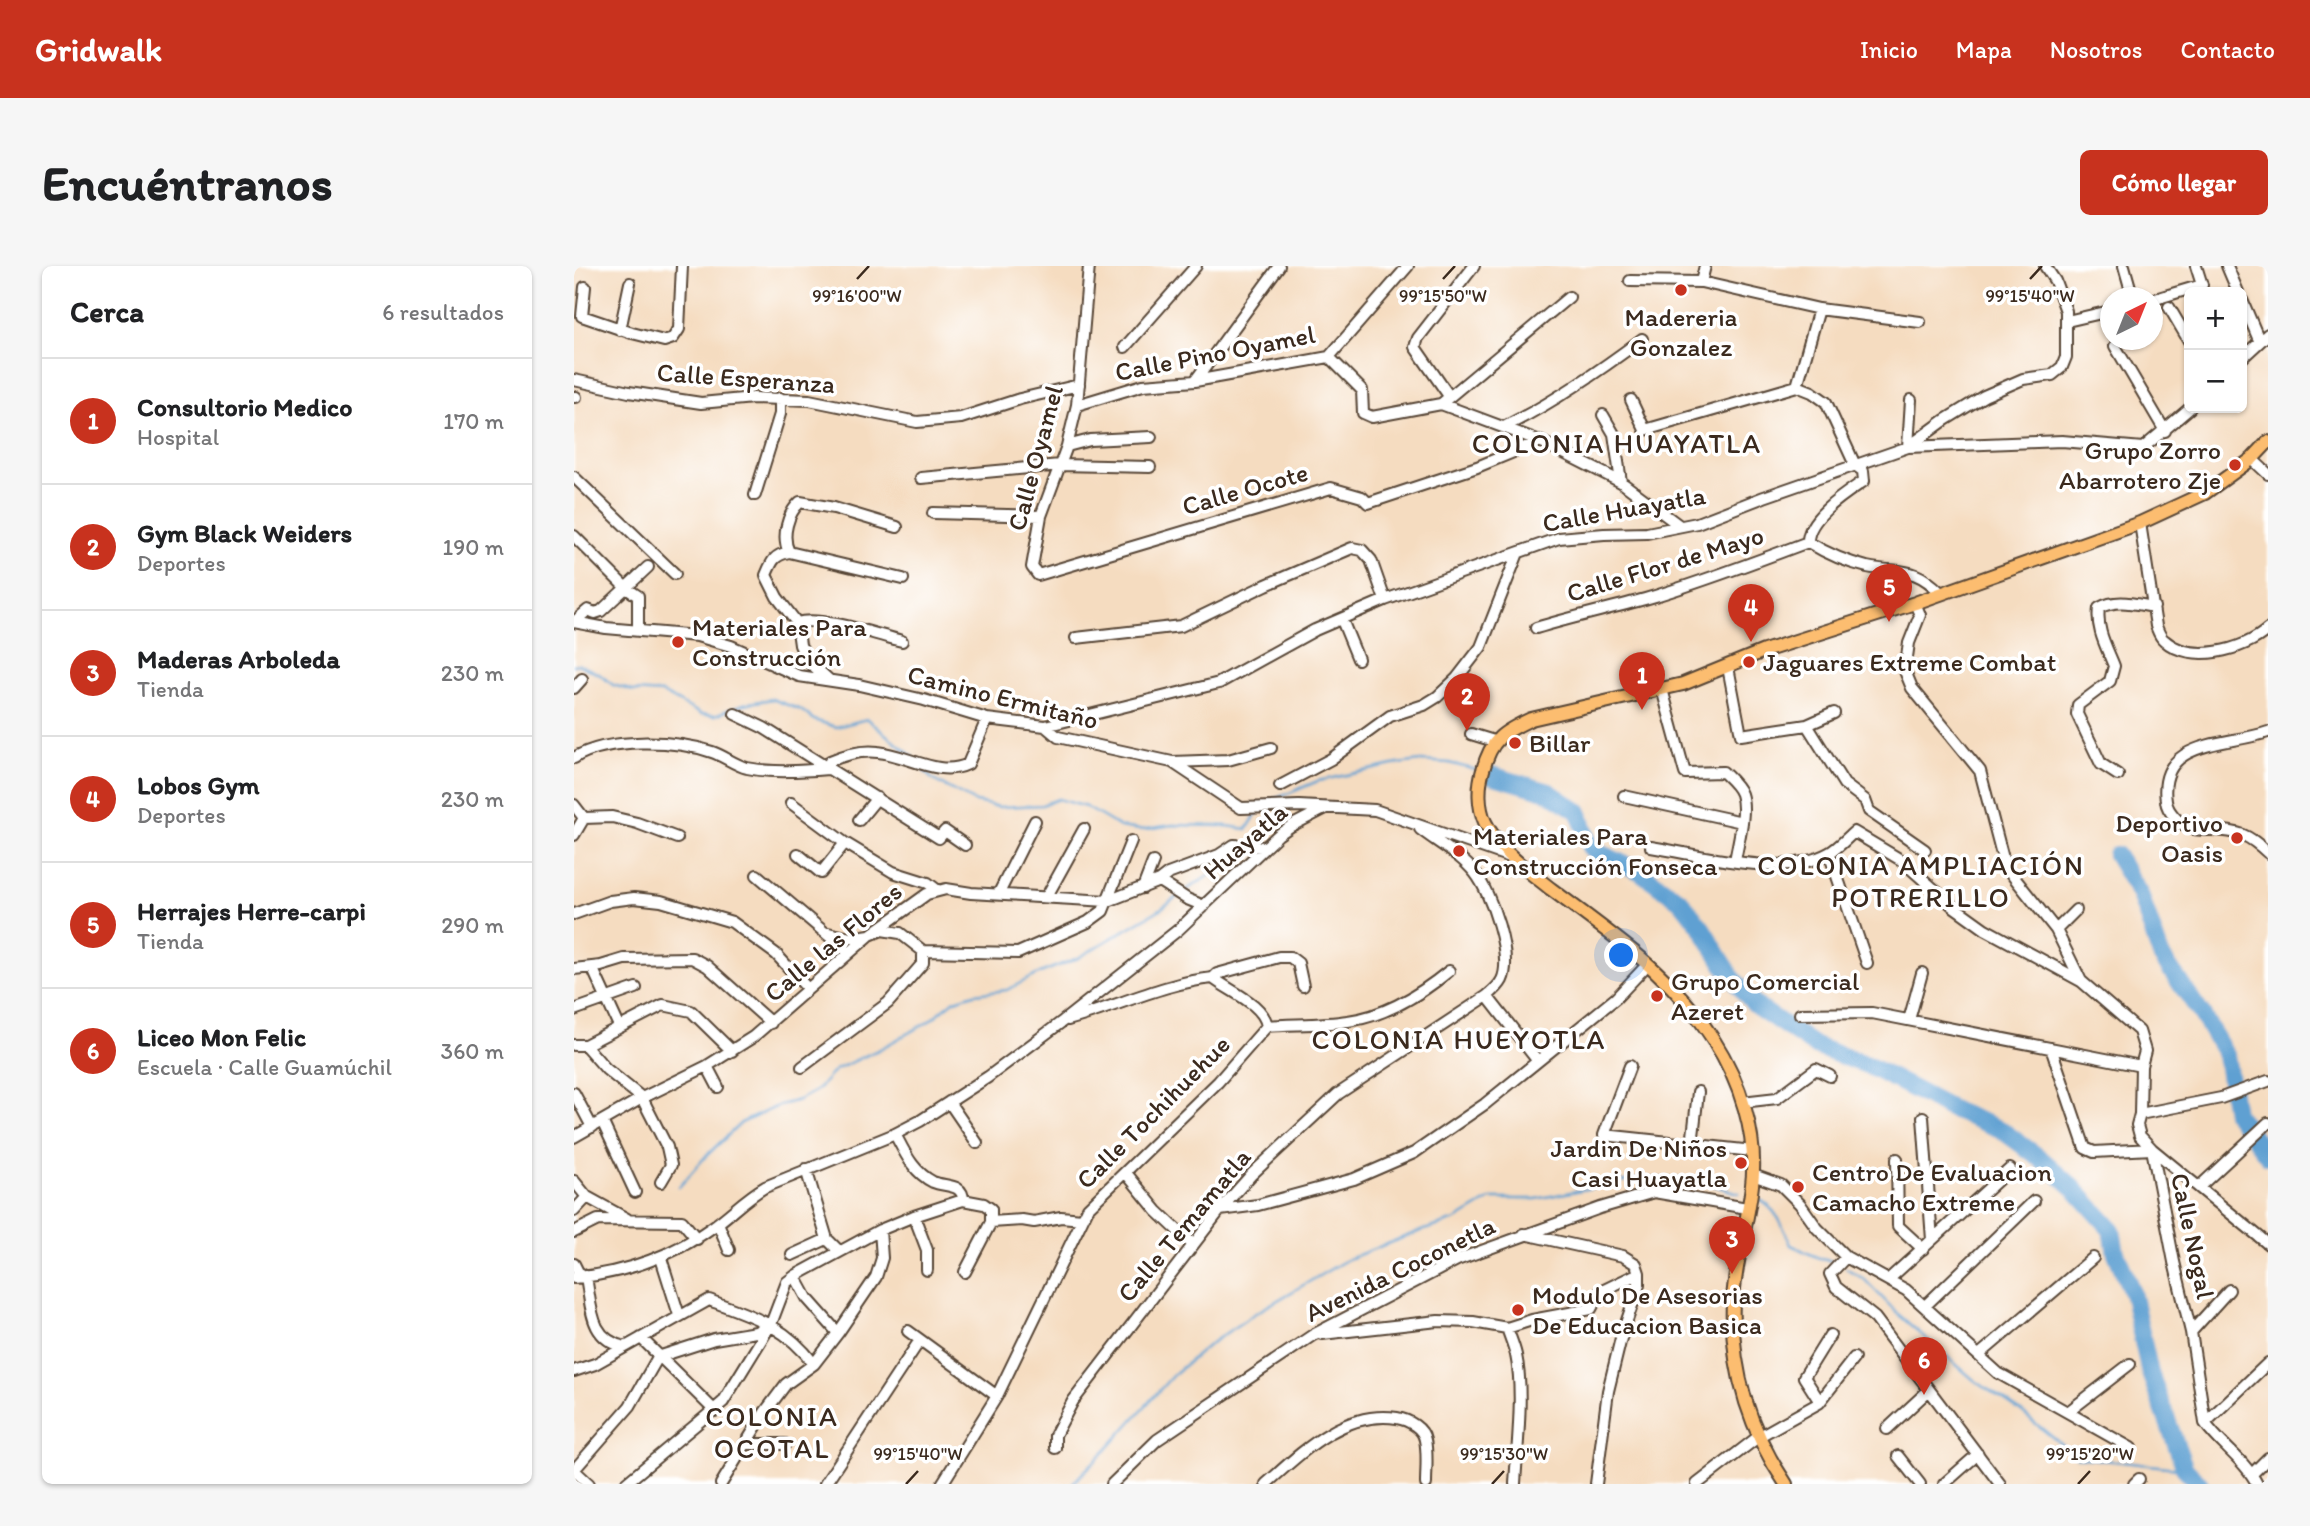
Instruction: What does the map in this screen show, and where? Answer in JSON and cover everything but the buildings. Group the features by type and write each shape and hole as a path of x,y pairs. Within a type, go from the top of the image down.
{"main road":[{"path":"1786,1484 1758,1437 1744,1400 1736,1364 1733,1299 1753,1175 1753,1151 1742,1102 1725,1057 1703,1023 1648,964 1510,857 1484,820 1480,799 1479,784 1494,741 1510,728 1531,719 1683,684 1764,651 1915,603 2140,523 2204,493 2252,459 2268,442"}],"street":[{"path":"585,287 582,316 620,330 664,341 673,338 679,330 682,266"},
{"name":"Calle Oyamel","path":"1038,575 1032,567 1041,516 1067,446 1077,405 1089,266"},
{"path":"1125,347 1196,266"},
{"path":"1195,381 1279,266"},
{"name":"Calle Pino Oyamel","path":"1077,405 1143,385 1195,381 1329,357 1408,266"},
{"path":"1474,266 1418,338 1415,346 1445,400 1540,441 1621,482 1680,526"},
{"path":"1701,282 1704,266"},
{"name":"Calle Huayatla","path":"1045,726 1219,683 1284,646 1385,600 1559,538 1647,533 1715,517 1908,447 1984,396 2023,379 2052,375 2062,367 2066,357 2066,312 2055,281 2045,266"},
{"path":"2124,266 2130,287"},
{"path":"2163,297 2202,285 2196,266"},
{"path":"2227,266 2236,287"},
{"path":"1630,281 1701,282 1819,309 1920,322"},
{"path":"620,330 630,284"},
{"path":"1329,357 1362,390 1363,413 1373,417 1445,400 1570,297"},
{"path":"2169,307 2184,332"},
{"path":"2247,308 2264,337 2247,353"},
{"path":"1797,386 1819,309"},
{"path":"2067,321 2100,313"},
{"path":"1503,427 1538,410 1596,374 1642,339"},
{"path":"2117,350 2165,432"},
{"name":"Calle Esperanza","path":"574,380 701,403 780,398 837,405 917,422 961,418 1020,399 1079,385"},
{"path":"1631,400 1645,430 1797,386 1812,392 1826,402 1855,465 1863,471 1864,481 1841,497 1809,528 1808,542 1847,562 1870,568 1905,570 1923,576 1941,593"},
{"path":"755,495 780,414 780,398"},
{"path":"1911,400 1908,447 2062,441 2143,448 2185,413"},
{"path":"1602,415 1614,434 1621,482"},
{"path":"1067,446 1090,440 1151,437"},
{"name":"Calle Ocote","path":"1038,575 1331,488 1362,497 1367,503 1477,467 1540,441"},
{"path":"2252,459 2268,474"},
{"path":"921,478 1060,465 1150,467"},
{"path":"574,477 675,574"},
{"path":"789,552 785,538 786,529 792,512 800,502 834,508 897,527"},
{"path":"933,513 1041,516"},
{"path":"2140,523 2156,626 2162,639 2181,650 2203,652 2248,642 2268,629"},
{"path":"574,536 626,588 638,596 638,630"},
{"name":"Calle Flor de Mayo","path":"1536,628 1645,598 1808,542"},
{"path":"1076,638 1181,626 1352,548 1362,550 1371,561 1385,600"},
{"path":"829,680 808,661 800,645 797,623 777,597 766,575 773,558 789,552 903,579"},
{"path":"1280,786 1331,759 1390,716 1424,705 1457,678 1481,647 1518,553"},
{"path":"574,622 588,610 595,613 601,611 648,567"},
{"path":"2118,775 2101,764 2077,714 2078,705 2110,681 2114,666 2097,621 2099,608 2108,603 2125,602 2154,607"},
{"path":"1915,603 1920,615 1909,643 1905,671 1912,688 1980,771 2005,866 2056,930 2081,981"},
{"path":"797,623 804,620 841,625 902,641"},
{"path":"1342,620 1358,659"},
{"name":"Camino Ermitaño","path":"574,622 606,628 697,636 731,646 799,676 924,700 988,719 1045,726 1058,737 1172,762 1241,808 1299,806 1375,810 1412,824"},
{"path":"1728,667 1741,735 1807,725 1835,713"},
{"path":"1662,689 1685,773 1723,772 1741,794 1742,822 1735,861"},
{"path":"735,714 764,728 939,838 945,831 965,845"},
{"path":"828,769 830,761 877,752 955,770 968,764 988,719"},
{"path":"1807,725 1844,784 1865,800 1869,811 1925,850"},
{"path":"2268,732 2197,747 2174,765 2166,782 2166,804 2177,819 2188,827 2230,830 2244,834 2268,853"},
{"path":"1471,734 1494,741"},
{"path":"574,758 582,753 611,746 655,743 712,752 745,767 769,770 828,769"},
{"path":"1172,762 1228,760 1271,748"},
{"path":"1624,796 1742,822"},
{"path":"859,820 877,798"},
{"path":"791,803 845,843 893,872 929,883 937,890"},
{"path":"574,805 584,818"},
{"name":"Huayatla","path":"574,1278 661,1258 697,1238 750,1196 806,1169 895,1134 949,1102 1063,1021 1201,910 1265,847 1291,826 1326,808"},
{"path":"584,818 612,817 677,838"},
{"path":"574,835 584,818"},
{"path":"999,893 1035,821"},
{"path":"1412,824 1510,857"},
{"name":"Calle Temamatla","path":"1055,1448 1055,1435 1073,1401 1192,1245 1252,1174 1338,1094 1487,996 1502,982 1504,968 1500,928 1491,900 1476,873 1458,856 1412,824"},
{"path":"1047,896 1084,829"},
{"path":"1651,847 1757,864 1796,864 1829,853 1854,832 1902,860 1953,906 1985,929 2081,981 2139,1031 2145,1051 2141,1066 2140,1114 2137,1125 2140,1136 2152,1149 2268,1244"},
{"path":"828,933 850,937 870,935 882,930 900,933 923,951 1017,953 1088,922 1103,912 1131,841"},
{"path":"798,854 821,873 845,843"},
{"name":"Calle las Flores","path":"574,1138 642,1098 732,1052 771,1023 870,935 927,894 937,890 1108,901 1219,855 1234,845 1265,847"},
{"path":"1829,853 1867,963"},
{"path":"1143,888 1153,862"},
{"path":"757,875 849,953"},
{"path":"1159,881 1201,910"},
{"path":"574,914 610,901 634,898 661,901 732,922 776,954 808,989"},
{"path":"2056,930 2076,910"},
{"path":"802,1067 888,1003 923,963 923,951"},
{"path":"1063,1021 1099,1012 1178,984 1213,978 1217,974 1246,965 1290,957 1298,963 1303,986"},
{"path":"574,969 624,959 692,958 708,966 771,1023"},
{"path":"1220,1210 1258,1205 1354,1179 1413,1153 1485,1104 1616,998 1648,964"},
{"path":"592,967 619,1026"},
{"path":"1213,978 1255,1007 1265,1017 1266,1026 1348,1021 1366,1017 1415,996 1448,971"},
{"path":"1909,1020 1922,973"},
{"path":"574,1010 636,988"},
{"path":"1487,996 1537,1060"},
{"path":"661,1182 671,1165 667,1147 642,1098 580,1045 663,1005 691,1011 732,1052"},
{"path":"1800,1014 1871,1013 2141,1066"},
{"name":"Calle Tochihuehue","path":"942,1484 997,1396 1088,1208 1218,1082 1266,1026"},
{"path":"2051,1048 2085,1148 2094,1152 2152,1149"},
{"path":"707,1066 718,1087"},
{"path":"1630,1066 1604,1135 1753,1151"},
{"path":"1742,1102 1777,1098 1816,1069 1830,1076"},
{"path":"2140,1114 2221,1098 2268,1083 2268,1092"},
{"path":"1692,1145 1698,1092"},
{"path":"574,1093 592,1127"},
{"path":"949,1102 977,1143"},
{"path":"1923,1117 1932,1240"},
{"path":"602,1121 635,1192"},
{"path":"2199,1187 2264,1126"},
{"path":"895,1134 920,1175 936,1183 958,1188 963,1194 963,1200"},
{"name":"Calle Nogal","path":"2152,1149 2191,1332 2205,1423"},
{"path":"1897,1159 1898,1226 1923,1249"},
{"path":"806,1169 827,1240 839,1251"},
{"path":"1888,1280 2010,1169"},
{"path":"1126,1173 1157,1211 1192,1245"},
{"path":"1753,1175 1781,1185 1800,1204 1817,1228 1846,1256 1906,1290 1998,1373 2131,1448"},
{"path":"574,1181 587,1197 613,1213 633,1221"},
{"name":"Avenida Coconetla","path":"1112,1484 1157,1440 1313,1335 1457,1260 1524,1234 1654,1192 1747,1208"},
{"path":"574,1211 587,1197"},
{"path":"625,1484 649,1461 715,1411 737,1382 771,1324 788,1282 795,1276 880,1230 963,1200 984,1204 991,1209 990,1222 965,1272"},
{"path":"1925,1306 2034,1201"},
{"path":"914,1216 928,1250 927,1270"},
{"path":"990,1222 1034,1222 1061,1217 1082,1219"},
{"path":"574,1232 598,1220 682,1221 697,1238"},
{"path":"718,1223 729,1250"},
{"path":"721,1484 765,1412 786,1384 814,1364 876,1276 882,1258 880,1230"},
{"path":"1524,1234 1623,1256 1636,1264 1639,1273 1639,1285 1621,1338 1608,1391 1596,1484"},
{"path":"792,1255 827,1240"},
{"path":"1846,1256 1830,1274 1836,1287 1875,1318 2000,1484"},
{"path":"661,1258 679,1315"},
{"path":"1979,1355 2093,1258"},
{"path":"574,1264 578,1272 586,1277 595,1326 611,1344 625,1347"},
{"path":"1313,1335 1438,1321 1473,1322 1507,1328 1532,1320 1591,1309 1600,1292 1639,1273"},
{"path":"795,1276 807,1298 838,1333"},
{"name":"Calle Nogal","path":"2191,1332 2229,1290"},
{"path":"574,1371 596,1364 709,1300 771,1324 796,1342 814,1364"},
{"path":"589,1484 574,1470 630,1406 657,1357 714,1339 756,1332 771,1324"},
{"path":"1507,1328 1516,1355 1517,1370 1515,1484"},
{"path":"908,1331 997,1396"},
{"path":"1820,1402 1804,1377 1830,1335"},
{"path":"640,1338 715,1411"},
{"path":"825,1484 920,1340"},
{"path":"1697,1484 1758,1437 1820,1402 1854,1358"},
{"path":"2268,1363 2205,1423 2254,1479 2268,1458"},
{"path":"2067,1412 2130,1364"},
{"path":"1887,1429 1929,1390"},
{"path":"1266,1484 1300,1454 1332,1431 1355,1420 1379,1415 1404,1419 1420,1429 1425,1439 1426,1484"},
{"path":"746,1444 785,1444"},
{"path":"1944,1484 1978,1454"},
{"path":"1898,1456 1920,1484"}],"waterway":[{"path":"574,665 578,664 599,674 613,685 633,691 662,693 701,714 715,715 744,704 772,699 801,710 814,720 836,727 867,719 912,756"},
{"path":"1268,802 1318,781 1398,764 1421,761 1449,763 1476,770"},
{"path":"920,767 933,780 975,802 999,807 1042,805 1058,799 1086,807 1120,827 1140,830 1172,825 1247,829 1258,812"},
{"path":"1491,775 1549,792 1579,812 1591,849 1639,871 1681,901 1702,928 1731,976 1755,1005 1815,1046 1867,1065 1955,1111 2000,1129 2040,1158 2073,1187 2112,1230 2116,1253 2132,1292 2150,1373 2185,1469 2200,1484"},
{"path":"1183,892 1223,867 1239,850"},
{"path":"2116,855 2140,895 2161,956 2201,1013 2226,1055 2235,1113 2268,1156"},
{"path":"679,1187 706,1156 741,1123 817,1090 835,1070 928,1022 955,1000 974,994 1007,990 1078,958 1178,896"},
{"path":"1072,1484 1173,1375 1210,1344 1254,1314 1348,1259 1456,1220 1491,1199 1536,1199 1641,1178 1691,1179 1739,1193"},
{"path":"1758,1199 1775,1213 1791,1245 1815,1257 1831,1261"},
{"path":"1846,1268 1864,1279 1899,1315 1974,1380 2020,1411 2077,1457 2185,1469"}],"place":[{"name":"Madereria Gonzalez","path":"1681,290"},
{"name":"Grupo Zorro Abarrotero Zje","path":"2235,465"},
{"name":"Herrajes Herre-carpi","path":"1889,622"},
{"name":"Materiales Para Construcción","path":"678,642"},
{"name":"Lobos Gym","path":"1751,642"},
{"name":"Jaguares Extreme Combat","path":"1749,662"},
{"name":"Consultorio Medico","path":"1642,710"},
{"name":"Gym Black Weiders","path":"1467,731"},
{"name":"Billar","path":"1515,743"},
{"name":"Deportivo Oasis","path":"2237,838"},
{"name":"Materiales Para Construcción Fonseca","path":"1459,851"},
{"name":"Grupo Comercial Azeret","path":"1657,996"},
{"name":"Jardin De Niños Casi Huayatla","path":"1741,1163"},
{"name":"Centro De Evaluacion Camacho Extreme","path":"1798,1187"},
{"name":"Maderas Arboleda","path":"1732,1274"},
{"name":"Modulo De Asesorias De Educacion Basica","path":"1518,1310"},
{"name":"Liceo Mon Felic","path":"1924,1395"}],"district":[{"name":"COLONIA HUAYATLA","path":"1617,443"},
{"name":"COLONIA AMPLIACIÓN POTRERILLO","path":"1921,881"},
{"name":"COLONIA HUEYOTLA","path":"1459,1039"},
{"name":"COLONIA OCOTAL","path":"772,1432"}]}
